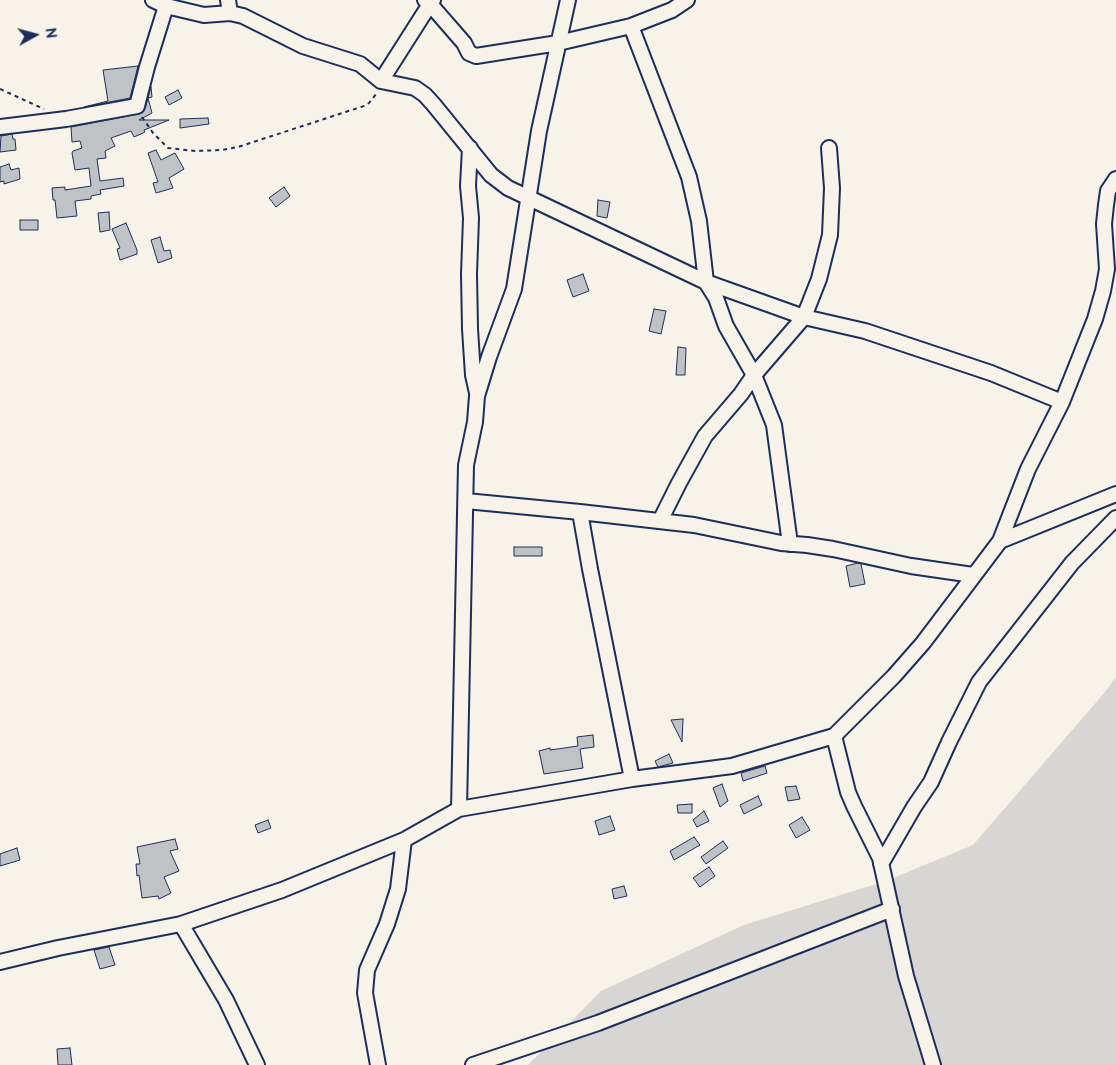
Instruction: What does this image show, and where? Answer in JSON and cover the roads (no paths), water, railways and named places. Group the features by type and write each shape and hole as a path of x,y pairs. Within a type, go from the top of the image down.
{"street":[{"path":"153,0 166,6 204,15 229,6 243,16 310,48 360,64 381,82 415,88 425,95 470,148 490,175 508,188 706,282 804,317 865,331 982,370 1062,402"},
{"path":"458,809 466,466 475,422 477,396 514,289 539,131 568,0"},
{"path":"381,82 429,1 464,42 469,53 473,56 558,42 631,26 672,10 687,0"},
{"path":"0,126 66,119 137,106 147,66 166,6"},
{"path":"631,26 689,177 698,221 706,282 716,298 726,326 754,375 774,425 790,544"},
{"path":"470,148 468,186 471,218 470,329 473,375 477,396"},
{"path":"660,521 705,436 804,317 821,271 830,235 832,188 829,148"},
{"path":"0,962 58,948 181,924 282,890 404,840 458,809 632,779 732,766 834,736 888,682 923,643 973,574 1000,541 1028,469 1062,402 1095,319 1107,270 1104,224 1106,205 1108,192 1116,179"},
{"path":"1000,541 1116,494"},
{"path":"466,501 704,527 790,544 833,549 911,566 973,574"},
{"path":"580,512 632,779"},
{"path":"882,864 914,807 931,782 979,682 1072,563 1116,518"},
{"path":"834,736 848,792 878,852 882,864 906,976 933,1065"},
{"path":"378,1065 365,993 367,970 387,924 398,889 404,840"},
{"path":"473,1065 598,1023 892,909"},
{"path":"181,924 226,1000 257,1065"}]}
